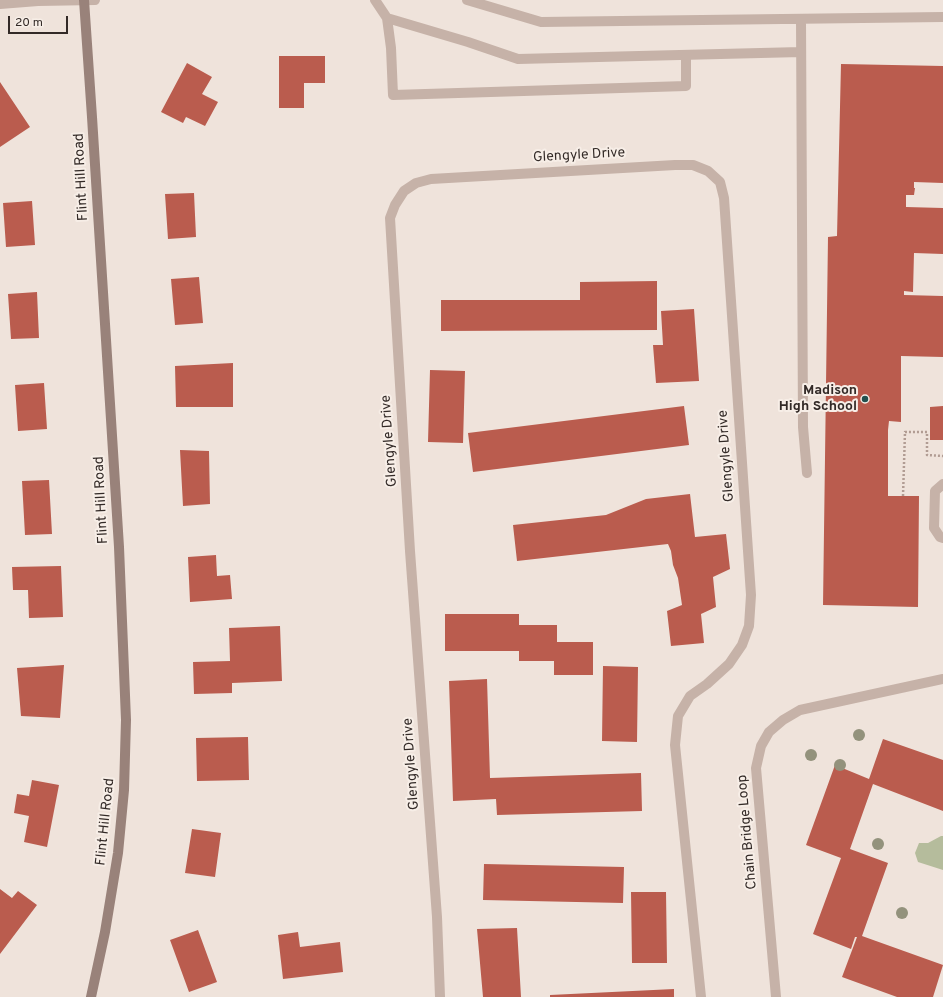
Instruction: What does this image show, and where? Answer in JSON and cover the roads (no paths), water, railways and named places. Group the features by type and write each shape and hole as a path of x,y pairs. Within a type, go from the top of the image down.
{"street":[{"name":"Flint Hill Road","path":"84,0 119,547 126,720 124,790 118,853 105,932 91,997"},
{"path":"0,4 38,1 95,0"},
{"path":"375,0 387,18 391,48 393,95 686,86 686,55"},
{"path":"467,0 542,22 943,17"},
{"path":"387,18 468,42 518,59 801,52"},
{"path":"801,19 803,427 808,473"},
{"name":"Glengyle Drive","path":"440,997 436,917 410,551 390,218 395,205 404,191 416,182 431,179 675,164 693,165 708,171 720,182 724,198 751,595 749,626 742,646 729,664 707,684 690,696 678,716 675,745 701,997"},
{"path":"943,484 935,491 934,528 940,537 943,538"},
{"name":"Chain Bridge Loop","path":"776,997 756,768 761,746 769,732 783,720 800,710 943,679"},
{"path":"776,997 781,997"}],"place":[{"name":"Madison High School","path":"865,399"}]}
